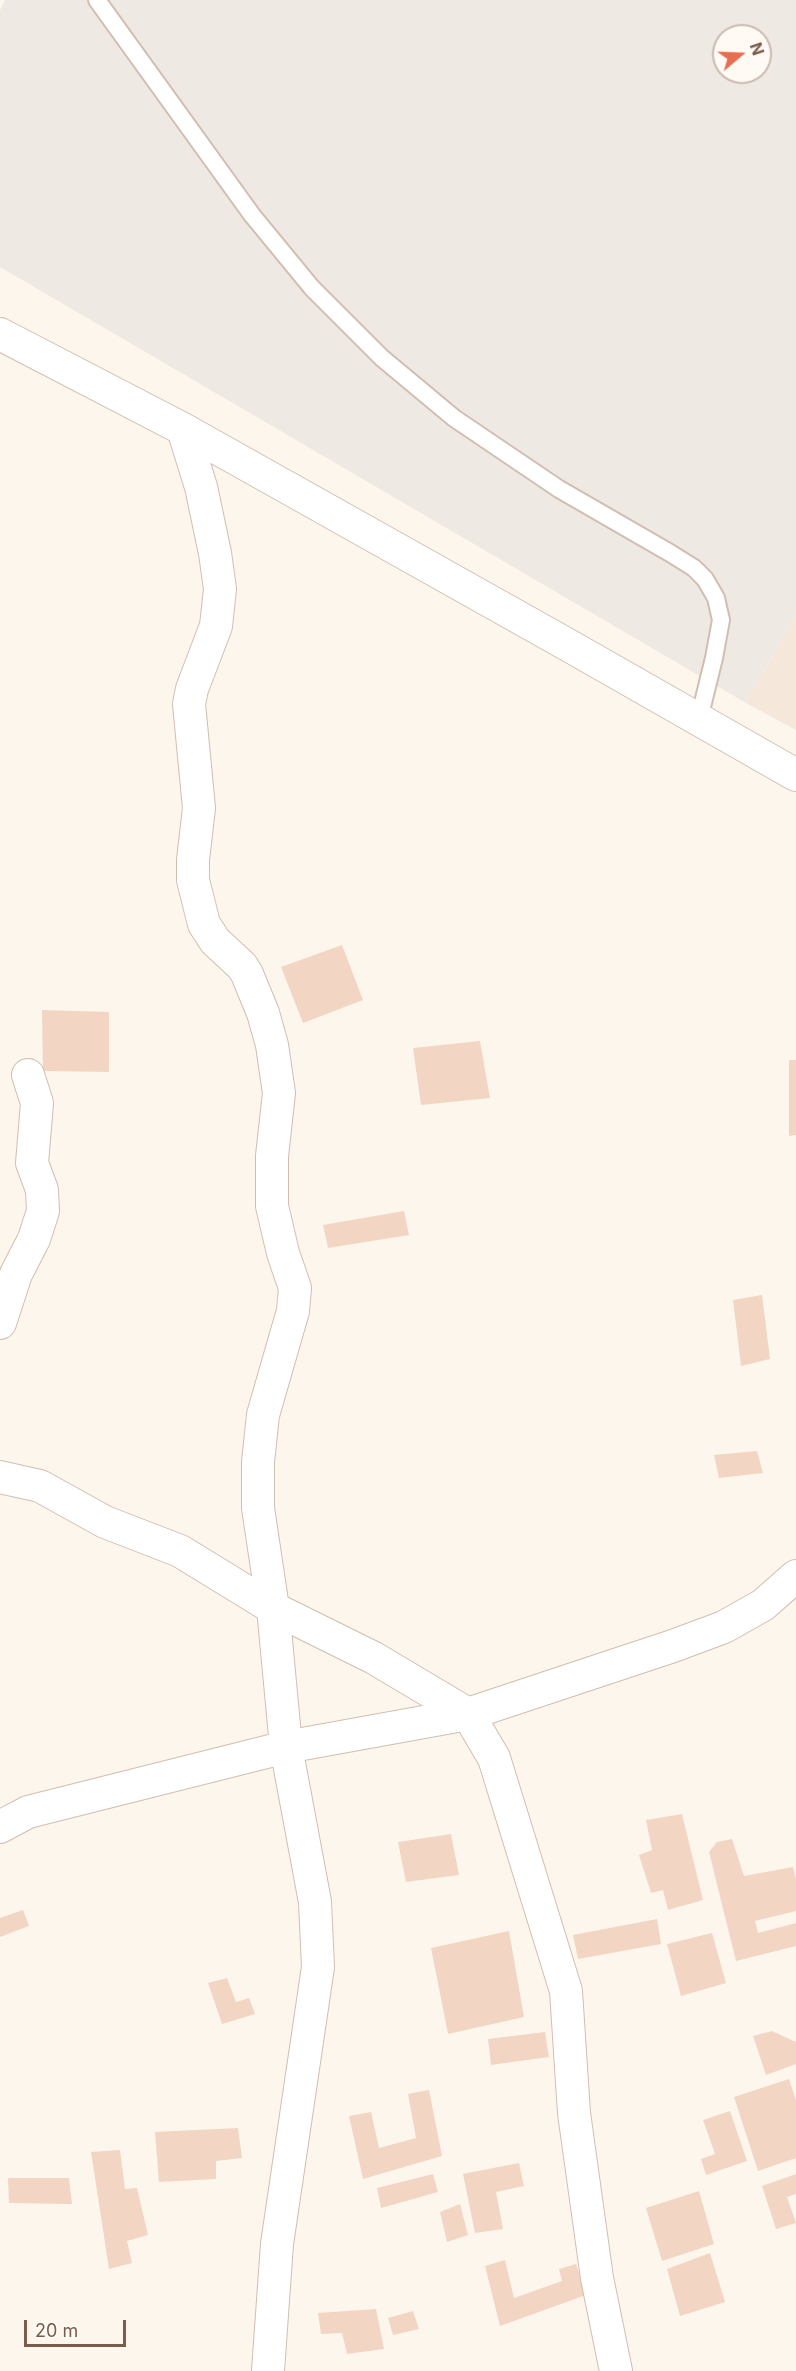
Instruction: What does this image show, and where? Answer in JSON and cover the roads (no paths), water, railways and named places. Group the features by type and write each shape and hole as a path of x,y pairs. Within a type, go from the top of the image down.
{"street":[{"path":"0,334 183,429 699,719 796,776"},
{"path":"183,429 201,487 220,589 216,626 192,689 189,704 199,808 193,860 195,891 204,924 209,932 247,974 263,1013 272,1045 279,1093 272,1156 272,1206 283,1253 295,1288 293,1311 263,1415 258,1462 258,1508 273,1608 286,1747 315,1902 318,1966 277,2244 268,2371"},
{"path":"0,1323 16,1274 34,1239 43,1211 42,1190 32,1162 37,1103 28,1075"},
{"path":"0,1477 40,1486 105,1522 180,1551 273,1608 374,1658 468,1714 494,1758 566,1991 576,2125 597,2278 616,2371"},
{"path":"0,1827 28,1812 286,1747 468,1714 663,1650 724,1627 763,1605 796,1576"}],"lane":[{"path":"97,0 252,215 312,288 382,358 463,424 559,489 694,568 705,579 716,598 721,620 699,719"}]}
